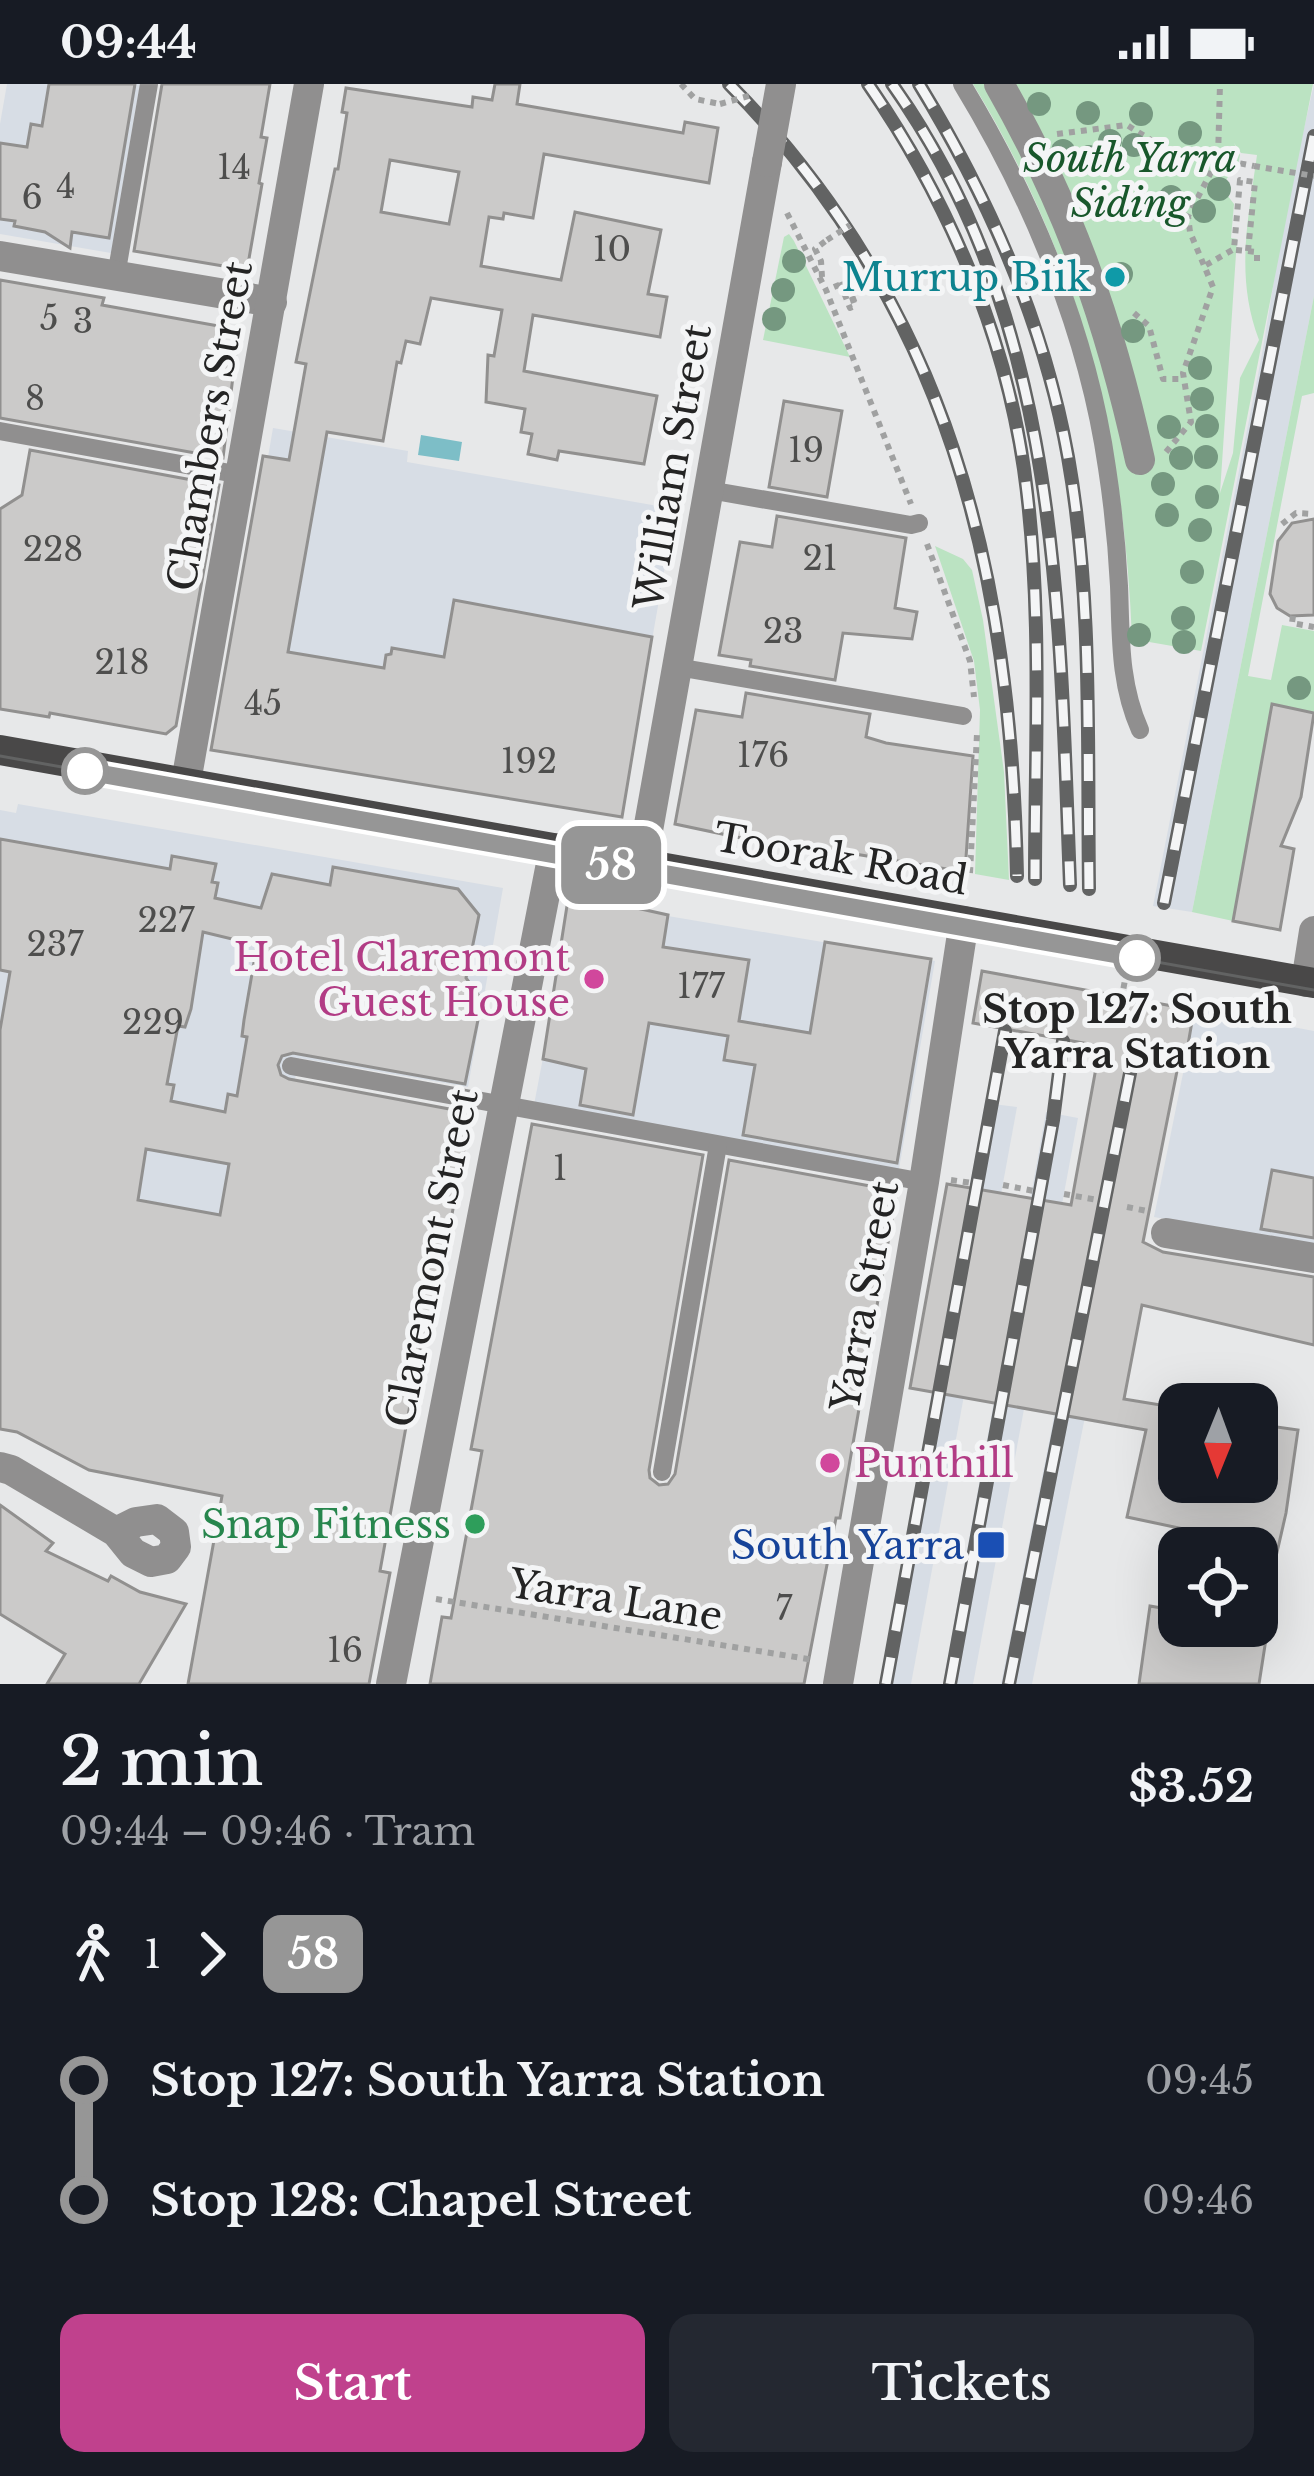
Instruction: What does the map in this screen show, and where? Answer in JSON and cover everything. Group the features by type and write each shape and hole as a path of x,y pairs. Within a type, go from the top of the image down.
{"main road":[{"name":"Toorak Road","path":"0,750 1310,982"}],"street":[{"name":"Chambers Street","path":"186,782 309,84"},
{"path":"999,84 1060,201 1103,313 1140,460"},
{"name":"William Street","path":"643,864 767,162 768,89"},
{"path":"0,256 272,302"},
{"name":"Claremont Street","path":"391,1684 554,848"},
{"name":"Yarra Street","path":"828,1672 936,1181 964,921"},
{"path":"1310,982 1314,931"},
{"path":"1160,1222 1314,1258"},
{"path":"0,1468 116,1532"}],"lane":[{"path":"116,276 149,84"},
{"path":"962,84 1002,154 1073,326 1107,463 1119,580 1121,662 1127,701 1140,730"},
{"path":"0,431 241,475"},
{"path":"709,490 919,523"},
{"path":"677,667 963,716"},
{"path":"291,1066 936,1181"},
{"path":"662,1472 718,1145"}],"path":[{"path":"681,84 695,99 720,104 768,89"},
{"path":"1140,460 1167,452 1189,427 1182,379 1213,291 1188,216 1218,159 1220,84"},
{"path":"1029,138 1127,124 1158,147 1314,176"},
{"path":"1206,265 1234,249 1240,180 1255,182 1248,251"},
{"path":"822,280 815,248 850,225"},
{"path":"1236,250 1257,252 1257,262"},
{"path":"830,288 846,282 848,286 855,306 850,308 841,285 848,283 856,306"},
{"path":"1103,313 1124,307 1145,322 1162,379 1182,379"},
{"path":"1282,524 1296,513 1313,516"},
{"path":"1293,616 1292,623 1314,628"},
{"path":"1119,1012 1123,992"},
{"path":"1032,1020 1034,1007"},
{"path":"936,1181 971,1183"},
{"path":"1003,1185 1034,1190"},
{"path":"1064,1194 1098,1200"},
{"path":"1127,1207 1160,1222"},
{"name":"Yarra Lane","path":"406,1594 828,1672"}],"shaded area":[{"path":"7,84 140,84 111,253 0,234 0,124"},
{"path":"1314,84 1314,296 1192,912 1153,906 1262,354 1285,213"},
{"path":"273,428 408,451 407,462 675,509 622,811 219,741"},
{"path":"18,804 503,888 468,1087 299,1058 257,1284 0,1242 0,810 16,813"},
{"path":"573,900 935,961 899,1169 534,1105"},
{"path":"1196,1009 1314,1031 1314,1246 1154,1217"},
{"path":"1129,1039 1159,1044 1032,1684 1001,1684"},
{"path":"985,1103 1017,1107 911,1684 880,1684"},
{"path":"1046,1112 1078,1118 973,1684 943,1684"}],"green space":[{"name":"South Yarra Siding","path":"973,84 1313,84 1201,651 1132,639 1119,491 1090,351 1042,216","holes":["1234,143 1241,153 1257,155 1245,271 1259,340 1240,378 1233,453 1220,493 1237,239 1231,238 1234,204 1224,191 1227,178 1237,171 1240,155"]},
{"path":"789,234 850,357 763,340 784,237"},
{"path":"1314,296 1314,393 1302,396 1248,676 1271,680 1282,625 1314,631 1314,713 1272,705 1233,921 1192,912"},
{"path":"935,546 963,559 972,570 1004,772 1009,880 975,874 980,710 974,661"}],"water":[{"path":"421,435 462,442 459,461 418,455"}],"building":[{"path":"49,84 135,84 109,238 72,232 70,248 45,232 0,219 0,143 27,147 31,124 42,126"},
{"path":"162,84 270,84 261,137 267,138 262,184 247,270 134,251"},
{"path":"495,84 520,84 517,104 683,133 685,122 718,128 709,183 544,154 533,218 504,213 503,219 489,217 481,266 561,280 575,212 661,230 648,294 667,297 660,337 533,315 524,371 657,396 644,464 559,451 557,460 528,454 532,434 521,432 525,409 486,402 488,355 494,356 502,310 431,298 420,344 406,341 401,363 397,362 383,441 327,432 288,652 384,668 392,648 444,657 454,600 652,637 622,817 211,750 263,456 289,460 306,364 296,362 338,169 346,88 472,107 473,97 492,100","holes":["390,160 459,172 449,224 381,212"]},
{"path":"0,280 104,298 102,305 224,327 222,349 236,352 223,458 0,418"},
{"path":"784,401 842,411 827,497 769,487"},
{"path":"30,450 219,485 176,726 166,734 0,709 0,509 22,495"},
{"path":"777,516 906,538 895,608 917,612 912,639 843,633 835,680 750,666 751,660 719,655 740,542 772,547"},
{"path":"1314,519 1314,615 1290,616 1277,608 1270,594 1278,541 1292,523"},
{"path":"746,693 870,714 866,737 973,756 965,872 775,841 774,845 675,824 696,710 742,717"},
{"path":"1272,704 1314,713 1301,797 1281,846 1294,849 1280,930 1233,921"},
{"path":"0,839 170,869 172,856 216,864 215,898 261,908 272,874 330,885 333,867 458,889 479,915 466,978 482,1000 465,1084 293,1053 282,1056 278,1065 281,1075 289,1079 460,1111 459,1116 470,1117 433,1317 426,1316 380,1571 390,1573 369,1684 188,1684 222,1496 89,1470 17,1432 0,1429 0,1030 10,972 0,970","holes":["203,932 257,945 237,1096 228,1094 225,1112 171,1101 174,1085 167,1084 178,1026 185,1027 191,1009","146,1149 229,1164 220,1215 138,1200"]},
{"path":"569,893 668,915 663,947 749,960 739,1021 810,1033 825,942 931,959 897,1163 743,1135 755,1065 724,1060 728,1036 649,1023 633,1115 580,1105 586,1069 543,1059"},
{"path":"982,971 1194,1010 1185,1062 1179,1061 1143,1242 1163,1252 1314,1277 1314,1345 1142,1305 1124,1399 1158,1405 1158,1503 1278,1503 1278,1427 1298,1430 1278,1548 1278,1527 1174,1527 1127,1517 1146,1430 910,1388 947,1184 1071,1205 1100,1046 973,1023"},
{"path":"532,1124 703,1155 649,1470 650,1478 659,1485 668,1484 675,1474 729,1160 897,1191 840,1518 836,1518 804,1684 430,1684 442,1617 451,1618 482,1451 471,1449"},
{"path":"1272,1170 1314,1178 1314,1238 1261,1229"},
{"path":"0,1505 53,1543 46,1551 108,1581 111,1576 140,1592 186,1604 139,1684 47,1684 65,1654 0,1614"},
{"path":"1150,1606 1158,1607 1158,1647 1265,1647 1259,1684 1139,1684"}],"tram line":[{"path":"0,756 1314,990"},
{"name":"58","path":"85,771 1137,958"}],"railway":[{"path":"729,84 804,169 866,259 915,352 953,450 981,551 1000,656 1012,764 1017,876"},
{"path":"868,84 947,220 987,317 1015,418 1034,571 1035,879"},
{"path":"892,84 948,175 990,270 1020,368 1040,469 1053,572 1070,885"},
{"path":"919,84 969,172 1011,264 1058,407 1082,564 1089,889"},
{"path":"1164,903 1314,136"},
{"path":"886,1684 1005,1031"},
{"path":"950,1684 1053,1120 1063,1041"},
{"path":"1009,1684 1134,1053"}],"place":[{"name":"Murrup Biik","path":"1115,277"},
{"name":"Stop 127: South Yarra Station","path":"1137,958"},
{"name":"Hotel Claremont Guest House","path":"594,979"},
{"name":"Punthill","path":"830,1463"},
{"name":"Snap Fitness","path":"475,1524"},
{"name":"South Yarra","path":"991,1545"}]}
